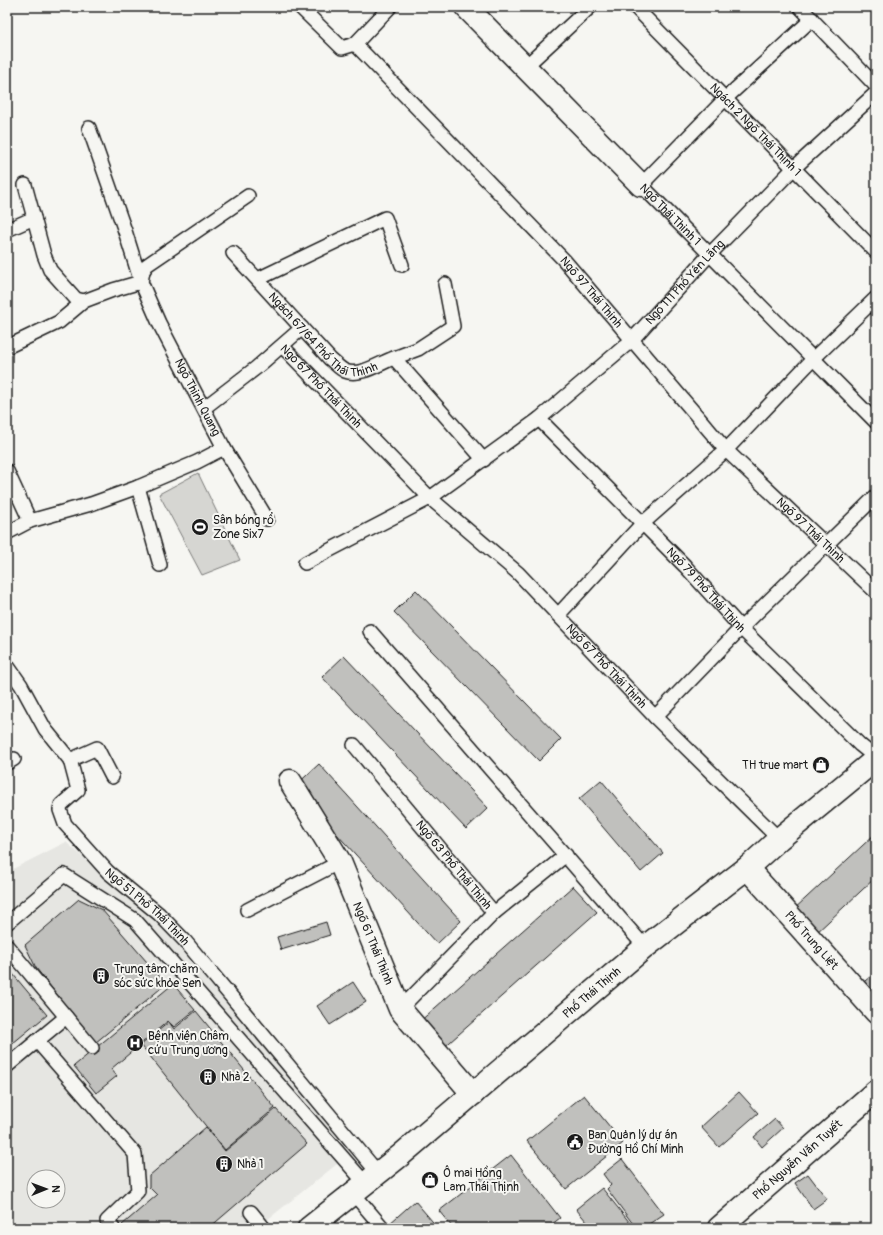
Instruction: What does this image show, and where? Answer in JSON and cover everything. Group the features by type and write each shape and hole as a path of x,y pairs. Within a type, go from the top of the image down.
{"street":[{"name":"Ngõ Thái Thịnh 1","path":"466,7 641,185"},
{"name":"Phố Thái Thịnh","path":"309,1228 366,1183 473,1094 645,947 747,868 779,839 876,759"},
{"name":"Ngõ 61 Thái Thịnh","path":"290,781 340,862 400,1009 473,1094"},
{"name":"Phố Trung Liệt","path":"747,868 876,1012"},
{"name":"Phố Nguyễn Văn Tuyết","path":"719,1228 876,1091"}],"lane":[{"path":"300,7 342,48 355,44 390,7"},
{"path":"525,67 590,7"},
{"name":"Ngách 2 Ngõ Thái Thịnh 1","path":"635,7 876,252"},
{"path":"800,7 876,86"},
{"path":"641,185 726,98 812,19"},
{"name":"Ngõ 97 Thái Thịnh","path":"355,44 564,260 726,450 876,592"},
{"name":"Ngõ 111 Phố Yên Lãng","path":"484,460 539,419 632,340 710,254 794,168 876,93"},
{"name":"Ngõ Thịnh Quang","path":"7,533 30,521 91,504 138,487 197,462 224,448 159,323 141,282 89,128"},
{"path":"25,185 50,270 76,299 84,301"},
{"name":"Ngõ Thái Thịnh 1","path":"641,185 876,422"},
{"path":"7,347 59,322 84,301 113,290 141,282 143,271 147,265 248,196"},
{"path":"7,230 34,218"},
{"name":"Ngách 67/64 Phố Thái Thịnh","path":"258,279 385,218 402,265"},
{"name":"Ngách 67/64 Phố Thái Thịnh","path":"233,252 330,359 344,371 353,373 362,371 418,349 453,326 445,284"},
{"path":"559,614 642,524 726,450 814,358 876,298"},
{"path":"282,346 302,328"},
{"name":"Ngõ 67 Phố Thái Thịnh","path":"204,408 282,346 430,498 518,573 559,614 655,717 779,839"},
{"name":"Ngách 67/64 Phố Thái Thịnh","path":"394,358 484,460"},
{"name":"Ngõ 79 Phố Thái Thịnh","path":"539,419 642,524 686,566 741,628 876,759"},
{"path":"224,448 267,520"},
{"path":"305,563 430,498 484,460"},
{"path":"7,471 30,521"},
{"path":"138,487 160,565"},
{"path":"655,717 741,628 827,546 876,496"},
{"path":"370,630 645,947"},
{"name":"Ngõ 51 Phố Thái Thịnh","path":"7,665 22,685 45,729 70,760 78,790 61,805 60,810 65,824 108,872 158,914 185,941 366,1183"},
{"name":"Ngõ 63 Phố Thái Thịnh","path":"354,745 494,913 566,855"},
{"path":"70,760 97,748 112,777"},
{"path":"247,910 340,862"},
{"path":"7,923 64,875 136,920 366,1183 383,1228"},
{"path":"400,1009 494,913"},
{"path":"7,946 92,1048"},
{"path":"7,1066 66,1017"},
{"path":"37,1041 135,1154 138,1191 107,1221 113,1228"},
{"path":"251,1212 264,1228"}],"shaded area":[{"name":"Sân bóng rổ Zone Six7","path":"198,473 240,560 202,575 159,494"},
{"name":"Bệnh viện Châm cứu Trung ương","path":"66,842 172,935 352,1152 257,1228 7,1228 7,872"}],"building":[{"path":"416,590 561,739 539,761 394,612"},
{"path":"344,656 488,808 466,829 322,677"},
{"path":"319,764 461,921 437,944 294,787"},
{"path":"601,780 663,853 641,872 579,799"},
{"path":"876,833 876,877 814,935 792,911"},
{"path":"573,886 597,912 441,1050 418,1023"},
{"name":"Trung tâm chăm sóc sức khỏe Sen","path":"79,899 102,910 166,984 95,1043 36,968 25,945"},
{"path":"326,922 330,935 281,950 277,937"},
{"path":"7,967 47,1015 7,1048"},
{"path":"876,972 876,1004 860,985"},
{"path":"353,982 366,1002 330,1025 317,1006"},
{"path":"173,984 195,1010 174,1027 168,1021 111,1069 117,1076 96,1093 74,1066"},
{"name":"Nhà 2","path":"196,1011 275,1108 225,1150 141,1045 169,1022 174,1029"},
{"path":"739,1092 758,1113 719,1147 701,1127"},
{"name":"Ban Quản lý dự án Đường Hồ Chí Minh","path":"584,1095 623,1143 566,1189 527,1141"},
{"name":"Nhà 1","path":"276,1109 307,1144 209,1228 124,1228 122,1225 157,1195 149,1187 149,1176 206,1127 225,1151"},
{"path":"775,1119 783,1128 762,1147 754,1137"},
{"path":"511,1155 560,1218 547,1228 453,1228 439,1211"},
{"path":"622,1159 664,1214 643,1228 636,1228 607,1189 611,1185 603,1174"},
{"path":"808,1174 827,1199 813,1209 795,1183"},
{"path":"602,1188 634,1228 592,1228 576,1209"},
{"path":"415,1201 438,1228 393,1228 389,1224"}],"place":[{"name":"Sân bóng rổ Zone Six7","path":"200,527"},
{"name":"TH true mart","path":"821,765"},
{"name":"Trung tâm chăm sóc sức khỏe Sen","path":"101,976"},
{"name":"Bệnh viện Châm cứu Trung ương","path":"135,1043"},
{"name":"Nhà 2","path":"208,1077"},
{"name":"Ban Quản lý dự án Đường Hồ Chí Minh","path":"575,1142"},
{"name":"Nhà 1","path":"224,1164"},
{"name":"Ô mai Hồng Lam Thái Thịnh","path":"430,1180"}]}
